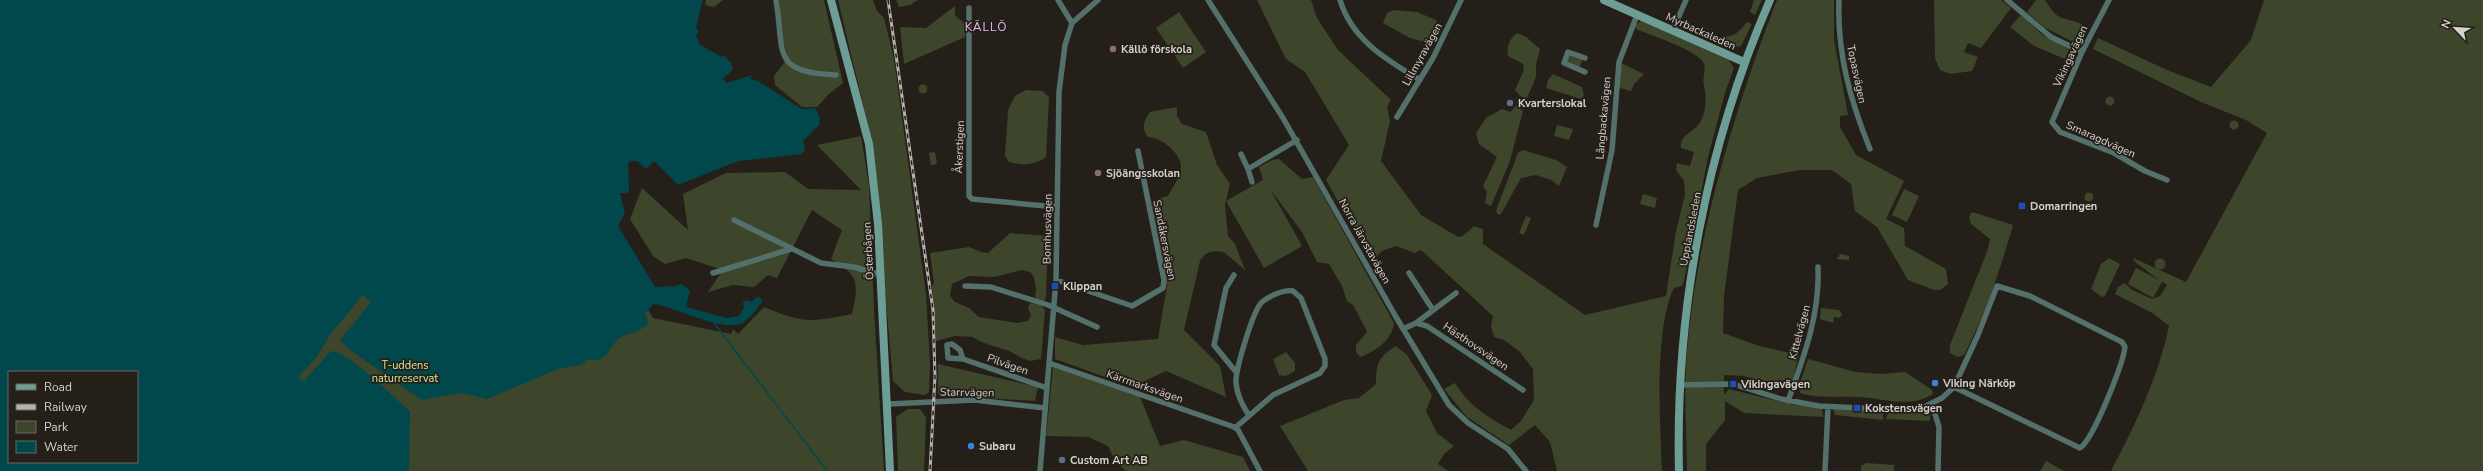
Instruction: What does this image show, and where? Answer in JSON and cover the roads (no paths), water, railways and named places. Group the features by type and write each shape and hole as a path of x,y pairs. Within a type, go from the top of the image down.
{"street":[{"path":"776,0 783,54 790,65 801,72 836,75"},
{"name":"Österbågen","path":"832,0 869,144 878,224 888,404 890,471"},
{"name":"Österbågen","path":"835,0 841,34"},
{"path":"1058,0 1072,23 1098,0"},
{"name":"Norra Järvstavägen","path":"1208,0 1297,140 1449,405 1468,423 1508,449 1526,471"},
{"path":"1340,0 1350,21 1368,45 1420,80"},
{"name":"Lillmyravägen","path":"1397,117 1443,39 1460,0"},
{"name":"Myrbackaleden","path":"1604,0 1744,62"},
{"path":"1673,30 1686,0"},
{"name":"Upplandsleden","path":"1679,471 1680,385 1688,301 1703,212 1721,138 1744,62 1770,0"},
{"name":"Topasvägen","path":"1839,0 1839,33 1844,71 1857,116 1870,149"},
{"path":"2007,0 2051,36 2082,52"},
{"name":"Vikingavägen","path":"2052,122 2082,52 2109,0"},
{"name":"Åkerstigen","path":"969,8 969,196 972,199 1058,207"},
{"name":"Långbackavägen","path":"1596,226 1612,150 1619,62 1637,15"},
{"name":"Bomhusvägen","path":"1040,471 1056,280 1060,92 1065,45 1072,23"},
{"path":"1585,58 1568,52 1564,63 1585,72"},
{"name":"Smaragdvägen","path":"2052,122 2060,132 2114,153 2145,171 2167,180"},
{"path":"1248,169 1297,140"},
{"name":"Sandåkersvägen","path":"1056,280 1132,306 1163,288 1164,283 1138,151"},
{"path":"1241,154 1252,182"},
{"path":"734,220 791,249 821,262 854,267 880,275"},
{"path":"713,273 791,249"},
{"name":"Kittelvägen","path":"1788,401 1814,323 1818,297 1818,267"},
{"path":"1409,273 1433,310"},
{"path":"1234,275 1226,288 1214,345 1236,372"},
{"path":"964,286 992,287 1054,308 1097,327"},
{"path":"1680,385 1726,383 1788,401 1828,407 1909,410 1932,404 1954,386 1978,335 1997,286 2030,296 2122,342 2125,350 2113,386 2086,441 2080,448 1954,386"},
{"path":"1248,414 1237,391 1236,372 1261,303 1286,291 1294,291 1298,294 1325,360 1324,369 1320,373 1273,395 1248,414 1235,428 1240,433 1260,471"},
{"name":"Hästhovsvägen","path":"1404,328 1416,323 1456,293"},
{"name":"Hästhovsvägen","path":"1416,323 1433,329 1523,390"},
{"name":"Pilvägen","path":"963,359 1047,388"},
{"name":"Kärrmarksvägen","path":"1049,363 1235,428"},
{"name":"Starrvägen","path":"888,404 975,400 1045,408"},
{"path":"1932,404 1939,427 1938,471"},
{"path":"1825,471 1828,407"}],"water":[{"path":"0,0 703,0 696,27 699,32 696,35 700,45 722,57 724,55 731,63 733,70 723,78 726,83 753,75 750,79 758,81 802,109 815,108 820,118 819,125 803,141 805,150 802,154 738,161 678,185 654,161 646,169 637,161 631,161 628,163 629,191 626,193 620,193 625,213 618,226 655,287 675,286 682,284 690,291 686,307 727,318 739,316 744,308 743,302 747,300 751,302 758,296 763,301 751,316 742,323 723,325 653,304 645,314 649,322 644,328 618,339 607,354 599,360 587,359 582,365 558,369 487,399 462,393 422,400 353,352 340,340 371,302 363,295 332,332 316,358 299,376 300,380 304,381 331,351 339,353 349,359 371,376 410,411 409,471 0,471"}],"waterway":[{"path":"714,323 827,471"}],"railway":[{"path":"888,0 933,310 935,376 930,471"}],"place":[{"name":"Källö förskola","path":"1113,49"},
{"name":"Kvarterslokal","path":"1510,103"},
{"name":"Sjöängsskolan","path":"1098,173"},
{"name":"Domarringen","path":"2022,206"},
{"name":"Klippan","path":"1055,286"},
{"name":"Viking Närköp","path":"1935,383"},
{"name":"Vikingavägen","path":"1733,384"},
{"name":"Kokstensvägen","path":"1857,408"},
{"name":"Subaru","path":"971,446"},
{"name":"Custom Art AB","path":"1062,460"}],"district":[{"name":"KÄLLÖ","path":"986,27"}],"park label":[{"name":"T-uddens naturreservat","path":"405,371"}]}
